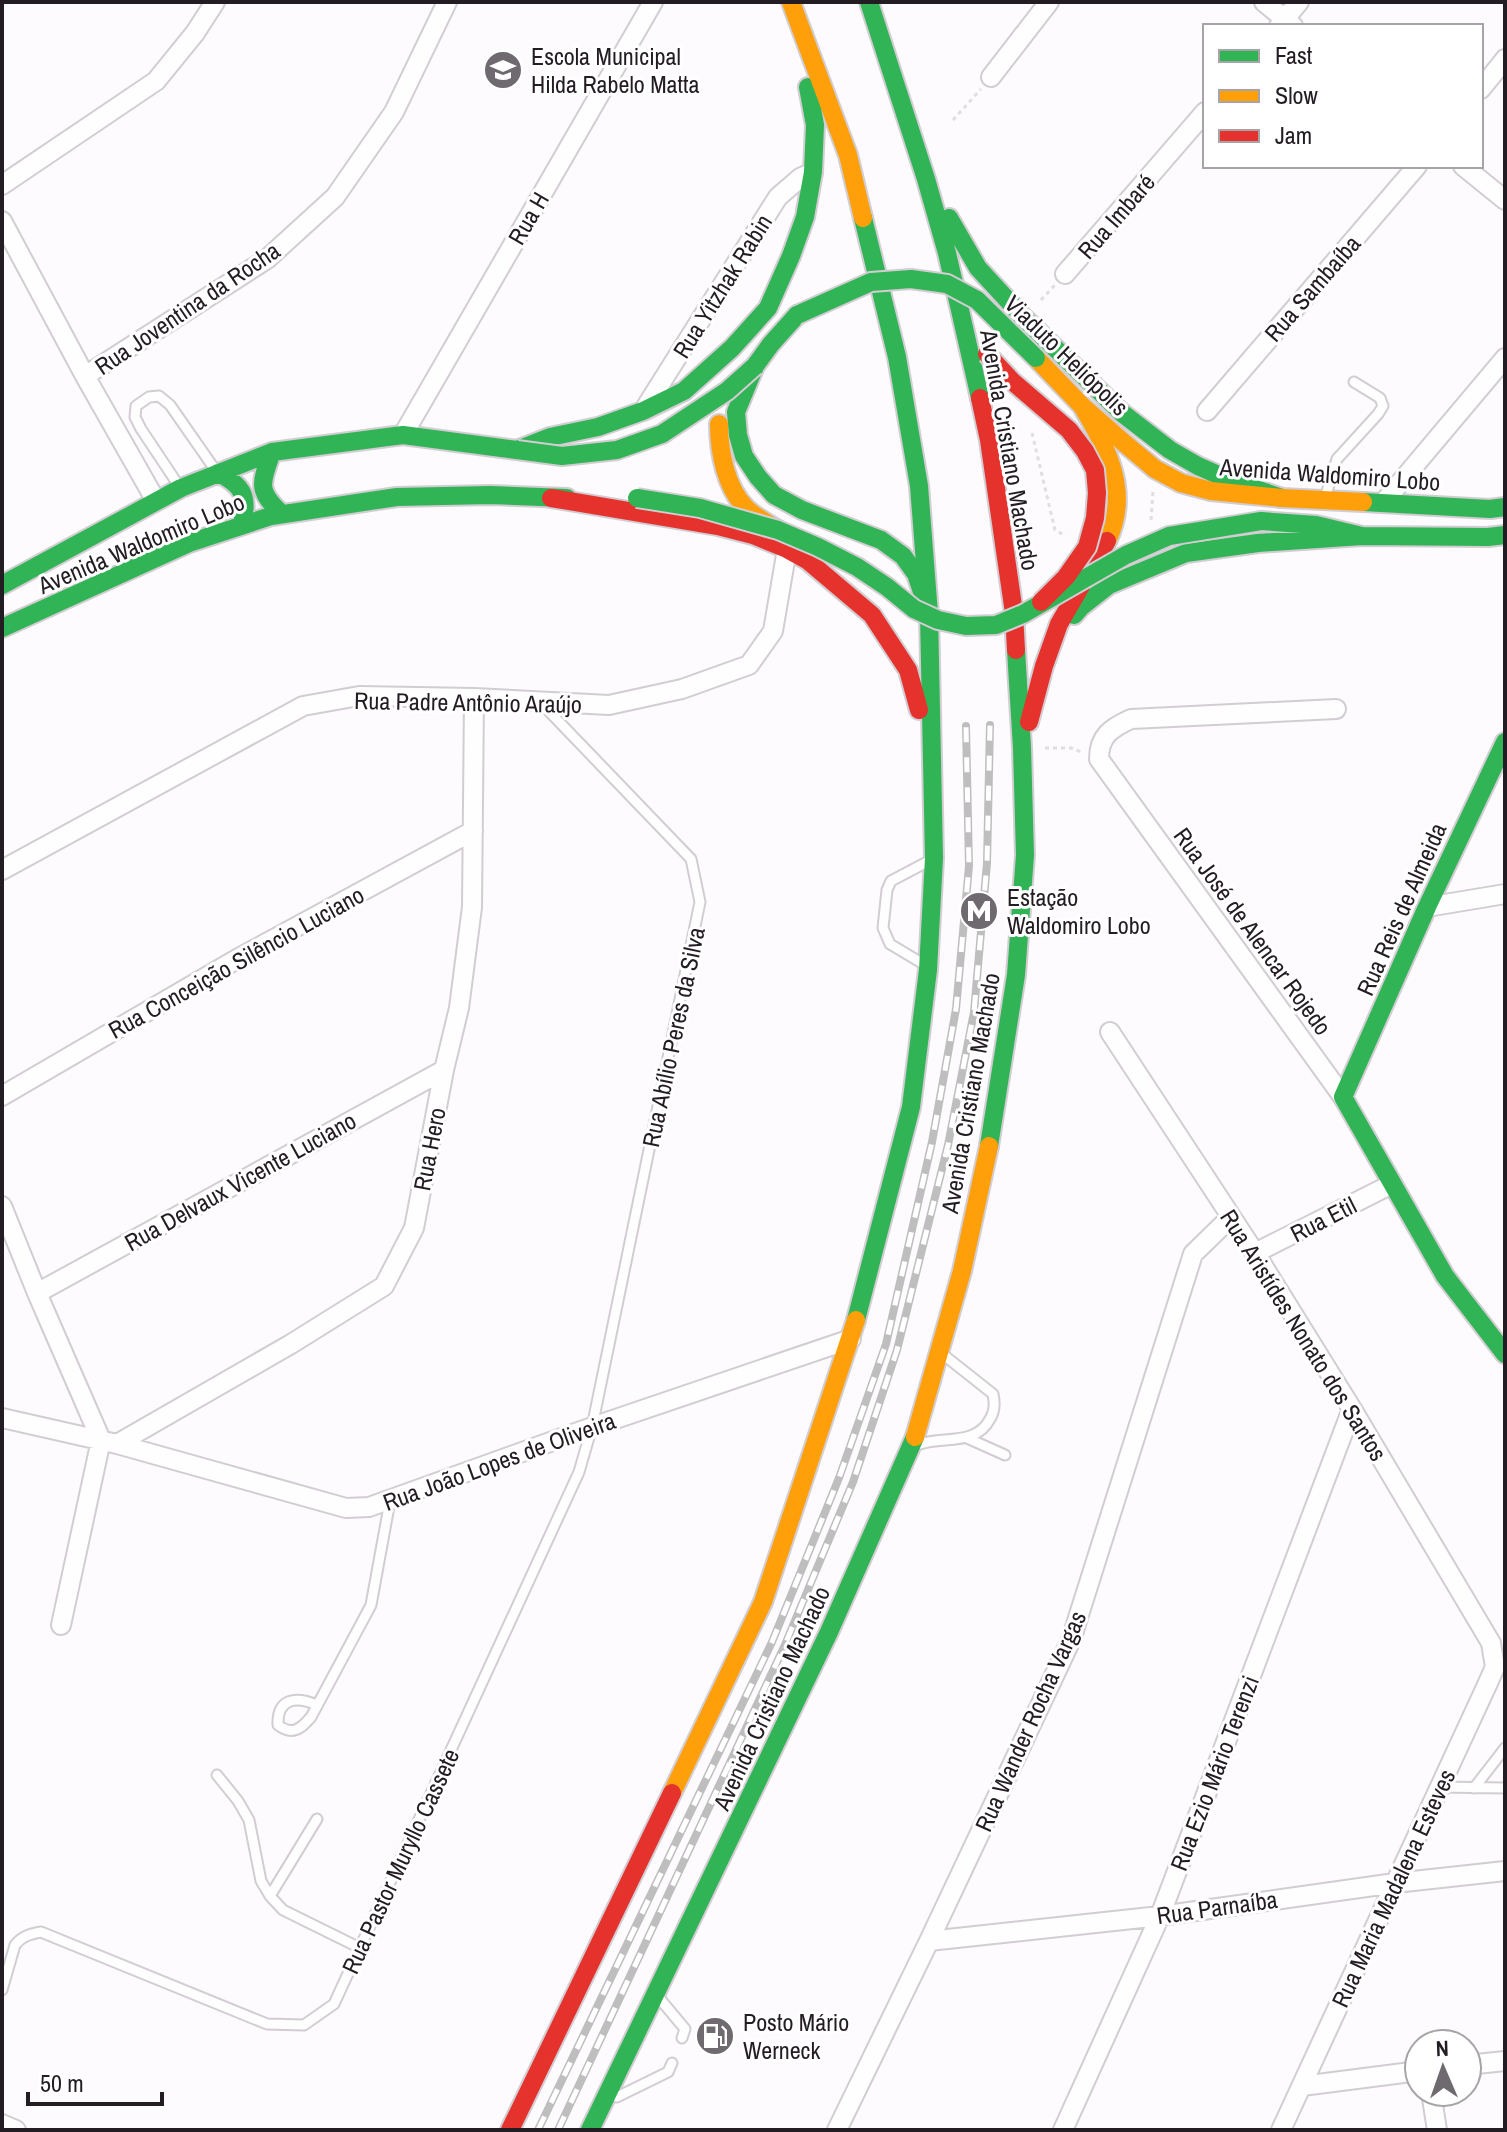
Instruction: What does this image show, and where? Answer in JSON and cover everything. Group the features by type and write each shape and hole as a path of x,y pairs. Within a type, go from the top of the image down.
{"main road":[{"name":"Avenida Cristiano Machado","path":"590,2130 829,1632 913,1446 962,1271 992,1133 1016,975 1025,855 1022,748 1014,613 989,440 964,325 926,179 869,2"},
{"name":"Avenida Cristiano Machado","path":"510,2130 763,1602 851,1339 911,1107 929,968 934,858 929,614 919,486 897,357 848,155 793,5"},
{"path":"793,5 815,125 813,172 805,217 791,256 768,308 725,388 718,435 726,473 745,507 778,530 857,567 914,609 938,620 966,626 996,625 1023,614 1126,555 1169,536 1261,521 1316,525 1362,536"},
{"path":"926,179 978,268 1024,318 1122,413 1170,450 1221,476 1282,498"},
{"name":"Viaduto Heliópolis","path":"517,450 562,456 617,450 662,434 727,391 755,366 797,315 871,282 911,279 947,284 977,300 1082,406 1155,469"},
{"path":"517,450 550,437 598,427 643,411 684,391 732,348 768,308"},
{"path":"964,325 1012,381 1069,430 1095,470 1095,518 1087,547 1066,577 1041,602"},
{"path":"755,366 736,412 744,456 758,477 774,495 802,510 881,540 903,556 916,574 929,614"},
{"path":"1022,748 1053,638 1064,612 1101,555 1115,527 1119,495 1113,464 1082,406"},
{"name":"Avenida Waldomiro Lobo","path":"2,585 181,488 272,452 403,435 517,450"},
{"path":"272,452 262,475 261,487 268,501 282,514"},
{"name":"Avenida Waldomiro Lobo","path":"1155,469 1181,483 1211,491 1324,501 1490,509 1505,507"},
{"path":"218,473 233,480 243,493 246,507 242,524"},
{"name":"Avenida Waldomiro Lobo","path":"2,628 189,543 242,524 282,514 397,497 637,498 700,508 778,530"},
{"path":"551,498 718,526 753,535 807,560 872,615 886,633 908,670 932,760"},
{"path":"1053,638 1081,607 1109,585 1186,553 1258,543 1362,536 1505,535"},
{"name":"Rua Reis de Almeida","path":"1343,1097 1427,907 1505,742"},
{"name":"Rua José de Alencar Rojedo","path":"1343,1097 1445,1276 1505,1354"}],"street":[{"path":"2,185 156,81 195,33 215,2"},
{"name":"Rua Joventina da Rocha","path":"85,376 267,259 335,197 394,112 447,2"},
{"name":"Rua H","path":"403,435 653,2"},
{"path":"991,77 1049,2"},
{"path":"1264,2 1286,24 1299,2"},
{"path":"1483,86 1505,59"},
{"name":"Rua Imbaré","path":"1065,274 1203,114"},
{"name":"Rua Sambaíba","path":"1207,411 1415,168"},
{"path":"1465,168 1505,200"},
{"name":"Rua Yitzhak Rabin","path":"643,411 778,197 800,178 813,172"},
{"path":"2,221 156,501"},
{"path":"1383,503 1505,358"},
{"name":"Rua Padre Antônio Araújo","path":"2,870 303,706 359,696 609,705 682,689 749,665 773,631 787,549"},
{"path":"2,612 29,611 57,603"},
{"name":"Rua Hero","path":"109,1442 291,1344 384,1286 414,1228 459,1008 472,907 474,698"},
{"path":"1099,759 1099,746 1105,738 1114,727 1131,719 1336,709"},
{"name":"Rua José de Alencar Rojedo","path":"1099,759 1343,1097"},
{"name":"Rua Conceição Silêncio Luciano","path":"2,1096 237,959 473,831"},
{"path":"1427,907 1505,894"},
{"name":"Rua Aristídes Nonato dos Santos","path":"1110,1032 1255,1253 1491,1643"},
{"name":"Rua Delvaux Vicente Luciano","path":"37,1293 444,1070"},
{"name":"Rua Etil","path":"1255,1253 1392,1184"},
{"path":"2,1206 37,1293 109,1442 61,1625"},
{"name":"Rua Wander Rocha Vargas","path":"837,2130 1071,1640 1193,1254 1231,1217"},
{"name":"Rua João Lopes de Oliveira","path":"2,1418 109,1442 346,1508 369,1507 851,1339"},
{"name":"Rua Ezio Mário Terenzi","path":"1063,2130 1160,1916 1352,1409"},
{"name":"Rua Maria Madalena Esteves","path":"1281,2130 1439,1787 1496,1685 1491,1643"},
{"name":"Rua Parnaíba","path":"929,1941 1160,1916 1505,1871"},
{"path":"1483,2063 1505,2061"},
{"path":"1302,2086 1403,2073"},
{"path":"1434,2108 1437,2130"},
{"path":"2,2124 16,2130"}],"lane":[{"path":"1324,501 1337,459 1383,406 1380,398 1354,382"},
{"path":"181,488 135,417 136,406 149,397 159,396 170,405 218,473"},
{"name":"Rua Abílio Peres da Silva","path":"540,702 691,859 700,902 592,1427"},
{"path":"929,968 890,944 883,928 887,890 891,881 934,858"},
{"path":"913,1446 973,1436 988,1424 994,1412 993,1394 940,1351"},
{"name":"Rua Pastor Muryllo Cassete","path":"2,1990 19,1939 41,1932 267,2024 304,2025 334,2004 579,1472 592,1427"},
{"path":"967,1438 1005,1455"},
{"path":"317,1705 371,1605 391,1498"},
{"path":"1474,1788 1505,1748"},
{"path":"217,1775 249,1820 261,1881 270,1896 283,1910 360,1948"},
{"path":"1439,1787 1505,1788"},
{"path":"270,1896 317,1819"},
{"path":"656,1993 685,2029 682,2038"},
{"path":"603,2104 668,2072 672,2063"}],"path":[{"path":"953,120 991,77"},
{"name":"Rua Imbaré","path":"1024,318 1065,274"},
{"path":"1022,748 1071,748 1099,759"}],"railway":[{"path":"558,2130 784,1647 853,1482 897,1350 948,1145 974,1012 987,863 990,725"},
{"path":"538,2130 772,1642 839,1478 886,1344 932,1142 956,1009 969,866 966,726"}],"traffic: fast":[{"path":"869,2 947,253 980,398"},
{"path":"517,450 550,437 598,427 643,411 684,391 732,348 768,308 805,217 813,172 815,125 808,87"},
{"path":"856,1320 911,1107 928,970 934,858 929,614 919,486 897,357 863,218"},
{"path":"949,218 978,268 1024,318 1122,413 1170,450 1198,466 1282,498"},
{"path":"797,315 871,282 911,279 947,284 977,300 1036,358"},
{"path":"755,366 797,315"},
{"path":"755,366 736,412 744,456 758,477 774,495 802,510 881,540 903,556 916,574 922,592"},
{"path":"517,450 562,456 617,450 662,434 727,391 755,366"},
{"path":"2,585 181,488 272,452 403,435 517,450"},
{"path":"272,452 263,486 268,499 282,514"},
{"path":"218,473 233,482 242,493 245,506 242,524"},
{"path":"2,628 189,543 271,516 397,497 490,495 567,498"},
{"path":"637,498 700,508 778,530 857,567 914,609 938,620 966,626 996,625 1023,614 1126,555 1169,536 1261,521"},
{"path":"1363,502 1490,509 1505,507"},
{"path":"1261,521 1316,525 1362,536 1505,535"},
{"path":"1074,615 1109,585 1186,553 1258,543 1362,536"},
{"path":"989,1146 1016,975 1025,855 1016,650"},
{"path":"1505,742 1427,907 1343,1097 1445,1276 1505,1354"},
{"path":"590,2130 829,1632 915,1437"}],"traffic: slow":[{"path":"791,2 848,155 863,218"},
{"path":"1036,358 1082,406 1123,442 1155,469 1181,483 1211,491 1363,502"},
{"path":"1082,406 1100,438 1113,471 1117,505 1107,541"},
{"path":"719,424 722,458 733,490 750,511 778,530"},
{"path":"915,1437 962,1271 989,1146"},
{"path":"672,1793 763,1602 856,1320"}],"traffic: jam":[{"path":"987,354 1012,381 1069,430 1095,470 1095,518 1087,547 1066,577 1041,602"},
{"path":"980,398 1014,613 1016,650"},
{"path":"551,498 718,526 753,535 807,560 872,615 908,670 919,710"},
{"path":"1029,722 1059,624 1107,541"},
{"path":"510,2130 672,1793"}],"place":[{"name":"Escola Municipal Hilda Rabelo Matta","path":"503,70"},
{"name":"Estação Waldomiro Lobo","path":"979,911"},
{"name":"Posto Mário Werneck","path":"715,2036"}]}
